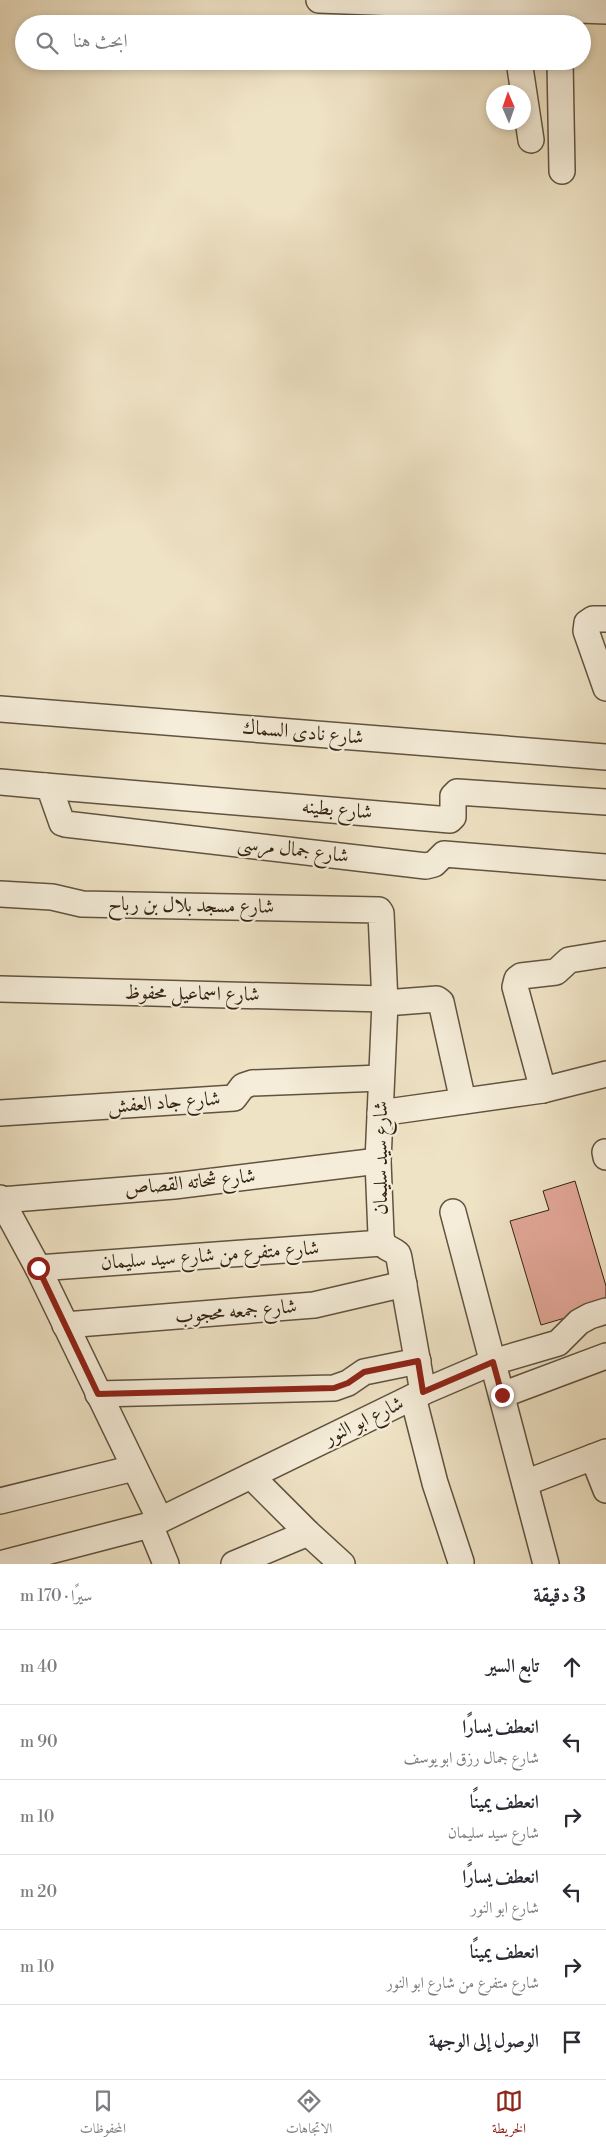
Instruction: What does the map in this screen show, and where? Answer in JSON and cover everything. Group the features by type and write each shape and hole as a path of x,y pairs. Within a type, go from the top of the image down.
{"street":[{"path":"319,0 513,15"},
{"path":"568,15 606,11"},
{"path":"520,70 531,140"},
{"path":"560,70 562,171"},
{"path":"606,619 593,619 587,623 586,631 606,688"},
{"name":"شارع نادى السماك","path":"0,709 606,757"},
{"path":"0,782 45,786"},
{"name":"شارع بطينه","path":"45,786 450,820 453,817 453,796 456,792 606,802"},
{"name":"شارع جمال مرسى","path":"45,786 53,794 62,823 65,824 426,866 434,864 444,854 606,867"},
{"name":"شارع مسجد بلال بن رباح","path":"0,894 52,897 82,904 379,910 382,913"},
{"name":"شارع سيد سليمان","path":"382,913 385,1001 378,1161 382,1244 398,1254 418,1361 418,1395 435,1483 461,1562"},
{"path":"544,1090 515,987 517,979 521,976 556,972 569,960 606,954"},
{"name":"شارع اسماعيل محفوظ","path":"0,989 385,1001 437,999 441,1002 463,1101"},
{"path":"380,1113 544,1090 606,1074"},
{"name":"شارع جاد العفش","path":"0,1113 234,1098 243,1086 252,1083 381,1078"},
{"name":"شارع شحاته القصاص","path":"1,1199 174,1186 378,1161"},
{"path":"1,1199 38,1268 134,1468 155,1522 166,1564"},
{"path":"453,1212 546,1564"},
{"name":"شارع متفرع من شارع سيد سليمان","path":"38,1268 382,1244"},
{"name":"شارع جمعه محجوب","path":"65,1324 314,1306 404,1284"},
{"name":"شارع ابو النور","path":"0,1564 155,1522 418,1395 493,1362 558,1343 579,1322 606,1311"},
{"path":"502,1395 606,1356"},
{"path":"98,1394 334,1388 348,1383 364,1372 418,1361"},
{"path":"525,1483 600,1455 606,1490"},
{"path":"0,1501 134,1468"},
{"path":"251,1476 342,1564"},
{"path":"247,1562 308,1533"}],"building":[{"path":"575,1181 606,1286 606,1306 541,1325 510,1221 549,1210 543,1191"}],"route":[{"path":"38,1268 98,1394 334,1388 348,1383 364,1372 418,1361 423,1392 493,1362 502,1395"}]}
